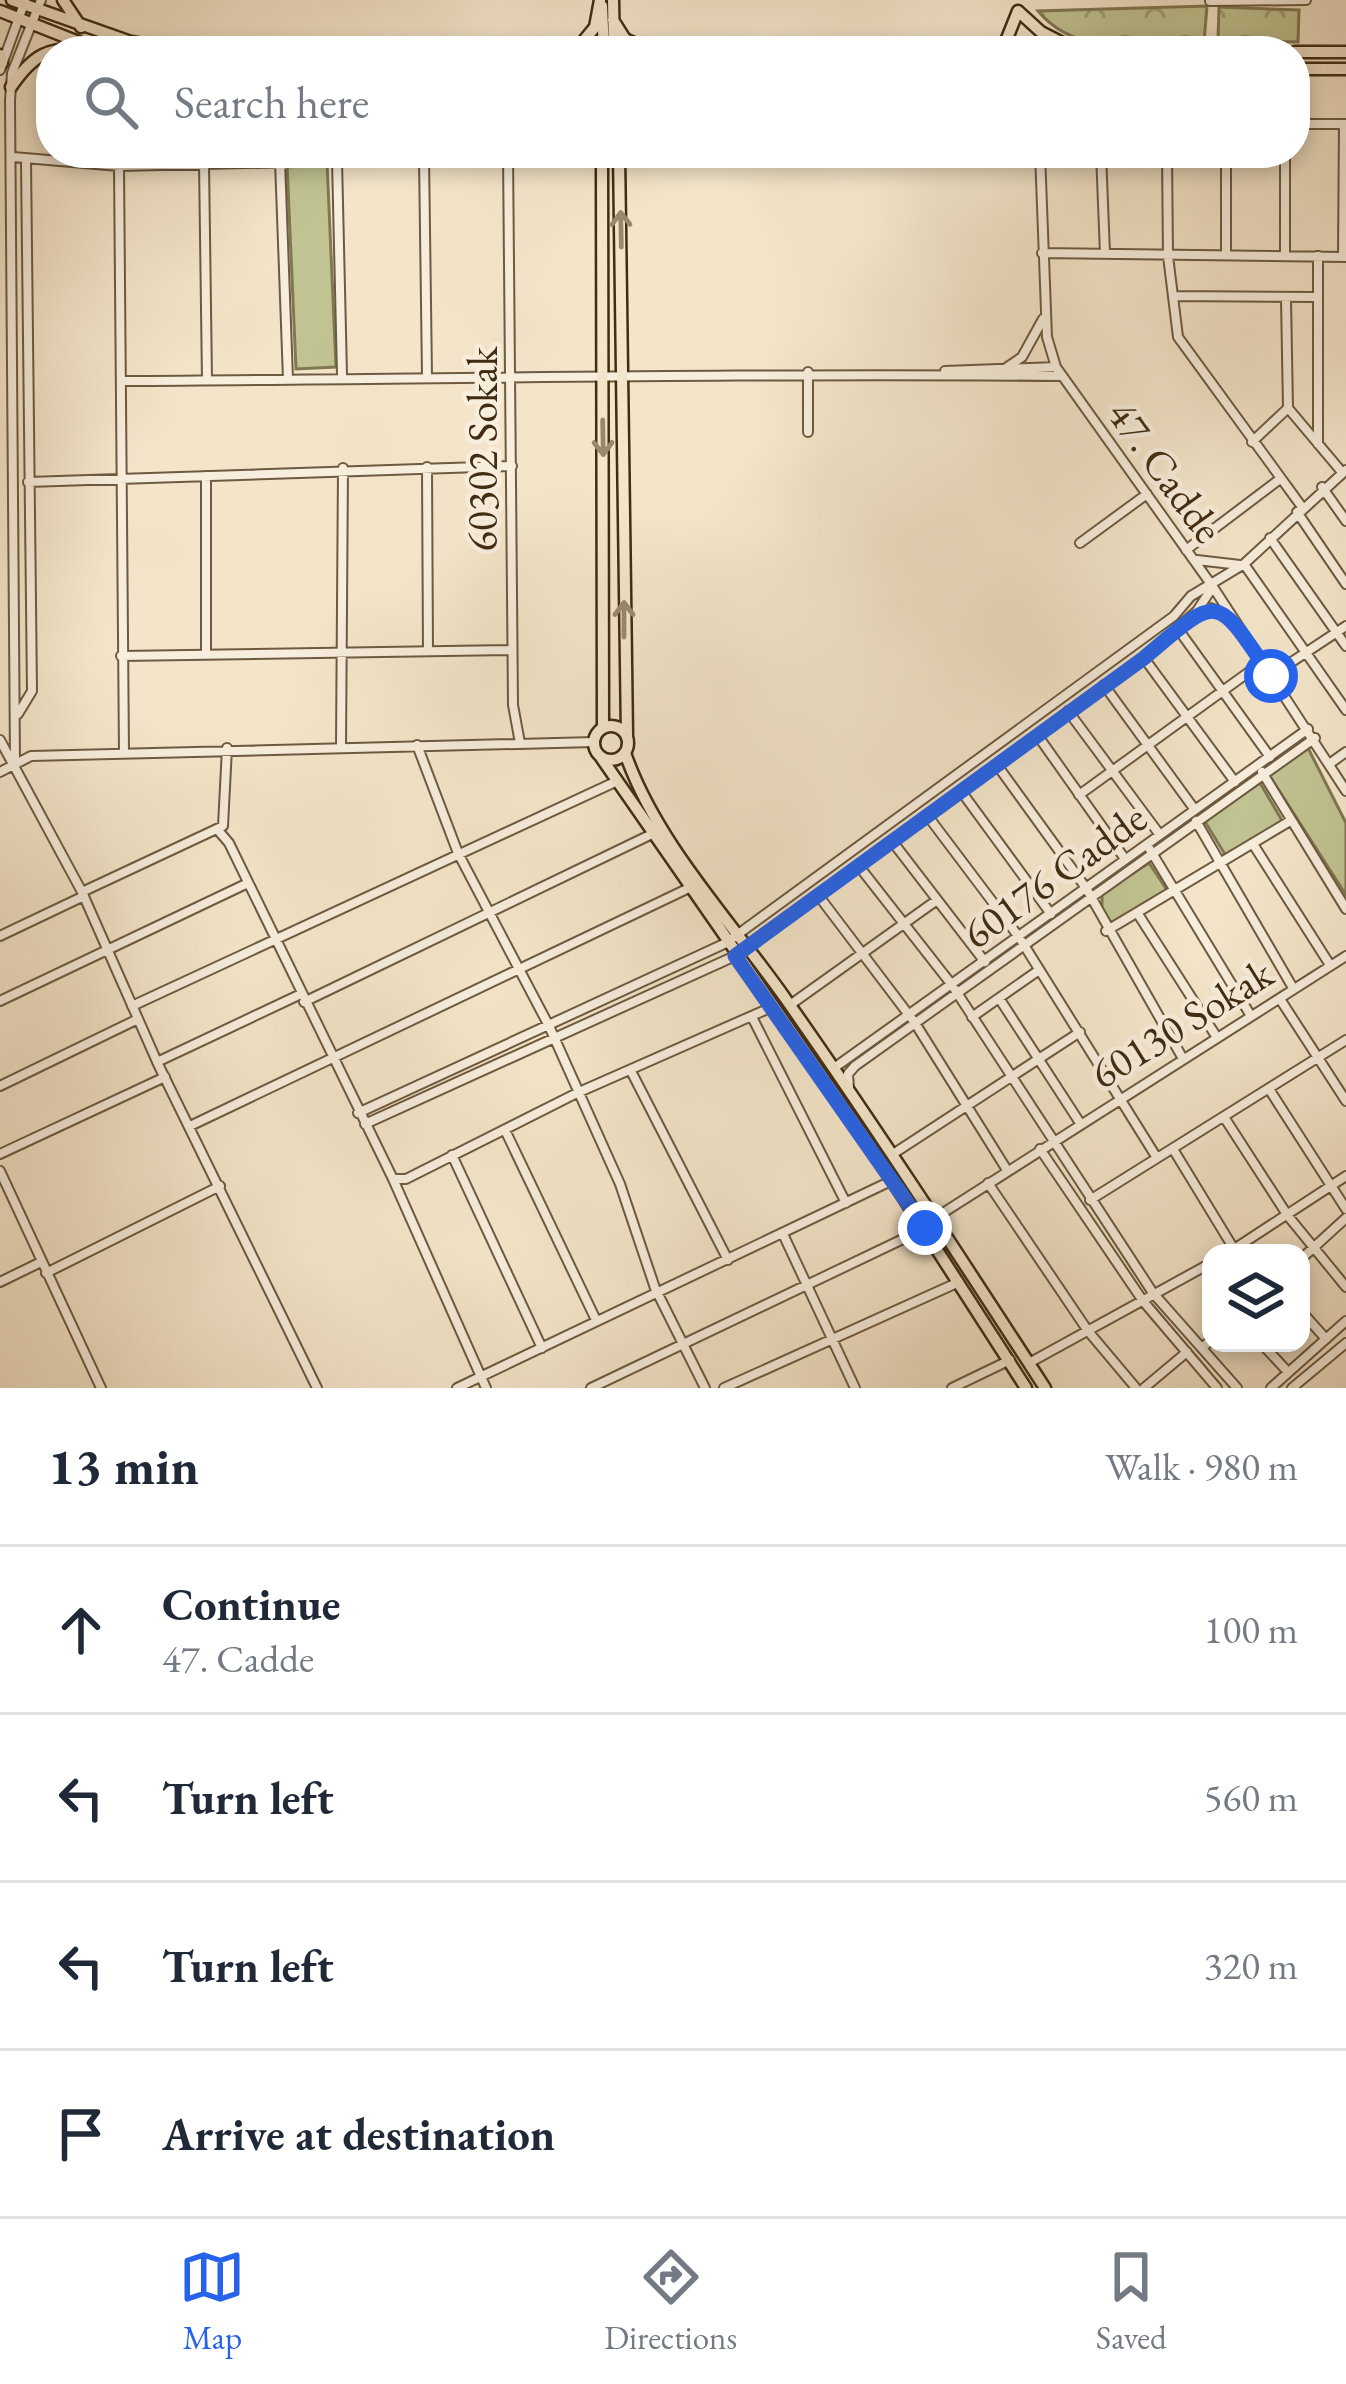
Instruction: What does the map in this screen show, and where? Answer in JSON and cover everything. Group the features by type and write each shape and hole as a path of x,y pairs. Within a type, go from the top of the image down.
{"main road":[{"path":"62,0 81,27"},
{"path":"588,36 601,0"},
{"path":"601,0 603,36"},
{"path":"613,0 614,36"},
{"path":"21,2 39,5 81,27 118,36"},
{"path":"0,11 62,36"},
{"path":"1008,36 1018,11 1055,36"},
{"path":"613,20 623,36"},
{"path":"1310,52 1346,52"},
{"path":"11,87 36,58"},
{"path":"1310,69 1346,69"},
{"path":"602,168 607,684 602,728 594,742 615,782 961,1281 1026,1388"},
{"path":"619,168 625,753 640,792 849,1089 1045,1388"},
{"path":"602,728 619,728 627,736"},
{"path":"600,757 616,760 625,753"}],"street":[{"path":"1210,1 1306,0"},
{"path":"1,63 21,2"},
{"path":"15,762 11,87 39,5"},
{"path":"1041,253 1345,257 1345,124 1310,124"},
{"path":"13,157 36,162"},
{"path":"18,714 32,691 26,161"},
{"path":"118,168 124,753"},
{"path":"203,168 207,380"},
{"path":"280,168 289,379"},
{"path":"337,168 342,376"},
{"path":"424,168 427,376"},
{"name":"60302 Sokak","path":"508,168 512,650 520,743"},
{"name":"47. Cadde","path":"1040,168 1046,312 1059,371 1213,587 1332,762 1346,790"},
{"path":"1102,168 1105,254"},
{"path":"1167,168 1168,256 1178,337 1280,478 1346,584"},
{"path":"1226,168 1226,255"},
{"path":"1285,168 1285,256"},
{"path":"1318,256 1318,444"},
{"path":"1174,296 1318,297"},
{"path":"358,1113 726,943 1174,616 1191,596 1213,587 1243,564 1343,470 1288,408 1286,298"},
{"path":"1006,368 1034,341 1046,312"},
{"path":"122,380 602,379 1059,371"},
{"path":"944,372 1059,371"},
{"path":"808,372 808,432"},
{"path":"1252,442 1288,408"},
{"path":"16,480 119,481 343,468 512,466"},
{"path":"427,467 428,651"},
{"path":"341,746 343,468"},
{"path":"206,476 206,655"},
{"path":"1243,564 1222,567 1188,554 1280,478"},
{"path":"1322,487 1346,521"},
{"path":"1080,543 1148,494"},
{"path":"1270,538 1346,646"},
{"path":"1243,564 1346,710"},
{"path":"364,1124 735,956 1144,658 1197,611 1213,587"},
{"path":"1197,611 1210,608 1230,616"},
{"path":"1271,676 1346,626"},
{"path":"1178,629 1270,758"},
{"path":"121,656 512,650"},
{"path":"1144,658 1235,782"},
{"path":"1079,795 1253,670"},
{"path":"1105,685 1195,815 1293,988"},
{"path":"1068,711 1160,835"},
{"name":"60176 Cadde","path":"834,1068 953,990 1125,860 1149,848 1160,835 1195,815 1235,782 1260,770 1308,729"},
{"path":"1038,736 1125,860"},
{"path":"953,990 1195,815 1315,738"},
{"path":"0,740 83,894 164,1077 317,1388"},
{"path":"0,772 15,762 124,753 594,742"},
{"path":"417,746 458,853 549,1026 620,1184 659,1294 705,1388"},
{"path":"0,936 223,826 227,748"},
{"path":"1332,762 1346,752"},
{"path":"997,765 1088,892 1106,931 1182,1057"},
{"path":"1260,770 1346,909"},
{"path":"132,1006 615,782"},
{"path":"962,791 1051,914"},
{"path":"928,815 1021,941 1157,1158"},
{"path":"1106,931 1290,821"},
{"path":"217,829 393,1179 486,1388"},
{"path":"157,1061 652,834"},
{"path":"892,841 986,962"},
{"path":"1253,844 1330,965"},
{"path":"1149,848 1251,1016"},
{"path":"858,865 972,1017 1050,1142 1157,1297 1202,1348"},
{"path":"0,1001 248,883"},
{"path":"190,1126 689,889"},
{"path":"818,895 967,1103 1007,1171"},
{"path":"790,1005 937,900"},
{"path":"1138,914 1216,1036"},
{"name":"60130 Sokak","path":"935,1218 1346,956"},
{"path":"972,1017 1039,970"},
{"path":"999,998 1080,1123"},
{"path":"1280,999 1346,1101"},
{"path":"393,1179 406,1179 577,1093 632,1073 772,1007"},
{"path":"752,1017 846,1203"},
{"path":"0,1086 138,1019"},
{"path":"849,1089 848,1074 855,1066 910,1020"},
{"path":"893,1154 1080,1032"},
{"path":"1090,1200 1346,1040"},
{"path":"632,1073 728,1260"},
{"path":"0,1154 164,1077"},
{"path":"1269,1089 1346,1209"},
{"path":"1224,1117 1288,1216 1346,1287"},
{"path":"505,1130 596,1321"},
{"path":"1040,1149 1144,1301 1217,1388"},
{"path":"1173,1149 1227,1244"},
{"path":"452,1155 542,1348"},
{"path":"0,1171 101,1388"},
{"path":"1242,1244 1346,1176"},
{"path":"457,1388 893,1180"},
{"path":"988,1183 1088,1331 1140,1388 1186,1352"},
{"path":"46,1273 220,1186"},
{"path":"1310,1251 1346,1218"},
{"path":"591,1388 925,1228"},
{"path":"783,1234 855,1388"},
{"path":"0,1282 41,1262"},
{"path":"1029,1363 1202,1269"},
{"path":"724,1388 961,1281"},
{"path":"1310,1321 1326,1339"},
{"path":"1270,1388 1346,1321"},
{"path":"1292,1388 1346,1343"},
{"path":"1206,1352 1237,1388"},
{"path":"1269,1352 1288,1372"},
{"path":"952,1388 1010,1360"}],"green space":[{"path":"1207,6 1204,36 1071,36 1038,11"},
{"path":"1219,7 1299,10 1298,36 1218,36"},
{"path":"287,168 327,168 336,367 296,369"},
{"path":"1308,748 1346,823 1346,895 1269,775"},
{"path":"1260,783 1283,822 1226,856 1204,820"},
{"path":"1149,863 1167,890 1111,924 1102,909 1102,893"}],"route":[{"path":"925,1228 735,956 1144,658 1197,611 1210,608 1230,616 1271,676"}]}
